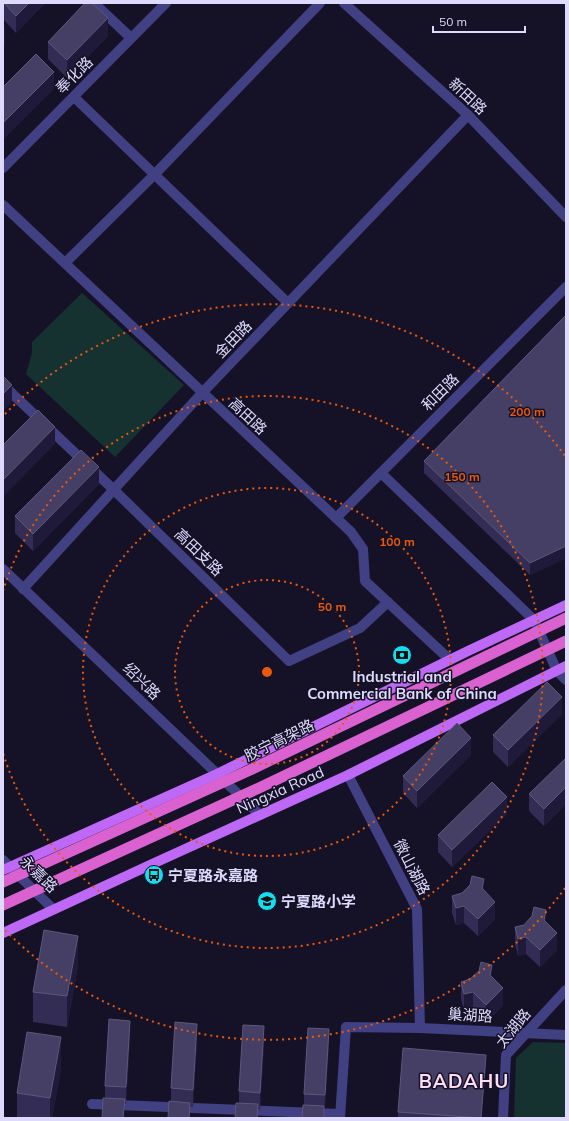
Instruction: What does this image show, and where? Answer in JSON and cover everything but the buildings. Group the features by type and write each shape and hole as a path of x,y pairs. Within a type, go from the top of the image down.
{"highway":[{"name":"胶宁高架路","path":"3,882 250,770 566,618"},
{"path":"3,905 258,788 566,642"}],"main road":[{"path":"5,866 217,774 566,605"},
{"name":"Ningxia Road","path":"3,933 348,775 566,666"}],"street":[{"path":"94,3 132,38"},
{"name":"奉化路","path":"3,168 166,3"},
{"path":"65,264 155,174 320,3"},
{"name":"新田路","path":"344,3 468,115 566,217"},
{"path":"74,97 288,303"},
{"name":"金田路","path":"23,589 202,393 468,115"},
{"name":"高田路","path":"3,205 351,532 363,550 364,580 450,660"},
{"name":"和田路","path":"336,518 566,287"},
{"name":"高田支路","path":"3,385 114,490 289,661 360,628 388,602"},
{"path":"381,473 534,620 556,671 566,680"},
{"name":"绍兴路","path":"3,569 260,815"},
{"name":"微山湖路","path":"348,775 417,909 420,1028"},
{"name":"永嘉路","path":"5,866 53,909"},
{"name":"太湖路","path":"503,1118 506,1055 566,990"},
{"name":"巢湖路","path":"340,1116 346,1027 420,1028 566,1035"},
{"path":"92,1104 340,1116"}],"green space":[{"path":"82,293 184,385 115,457 26,374 32,353 32,342"},
{"path":"533,1042 566,1043 566,1118 514,1118 516,1058"}],"place":[{"name":"Industrial and Commercial Bank of China","path":"402,655"},
{"name":"宁夏路永嘉路","path":"154,875"},
{"name":"宁夏路小学","path":"267,901"}],"district":[{"name":"BADAHU","path":"464,1081"}]}
